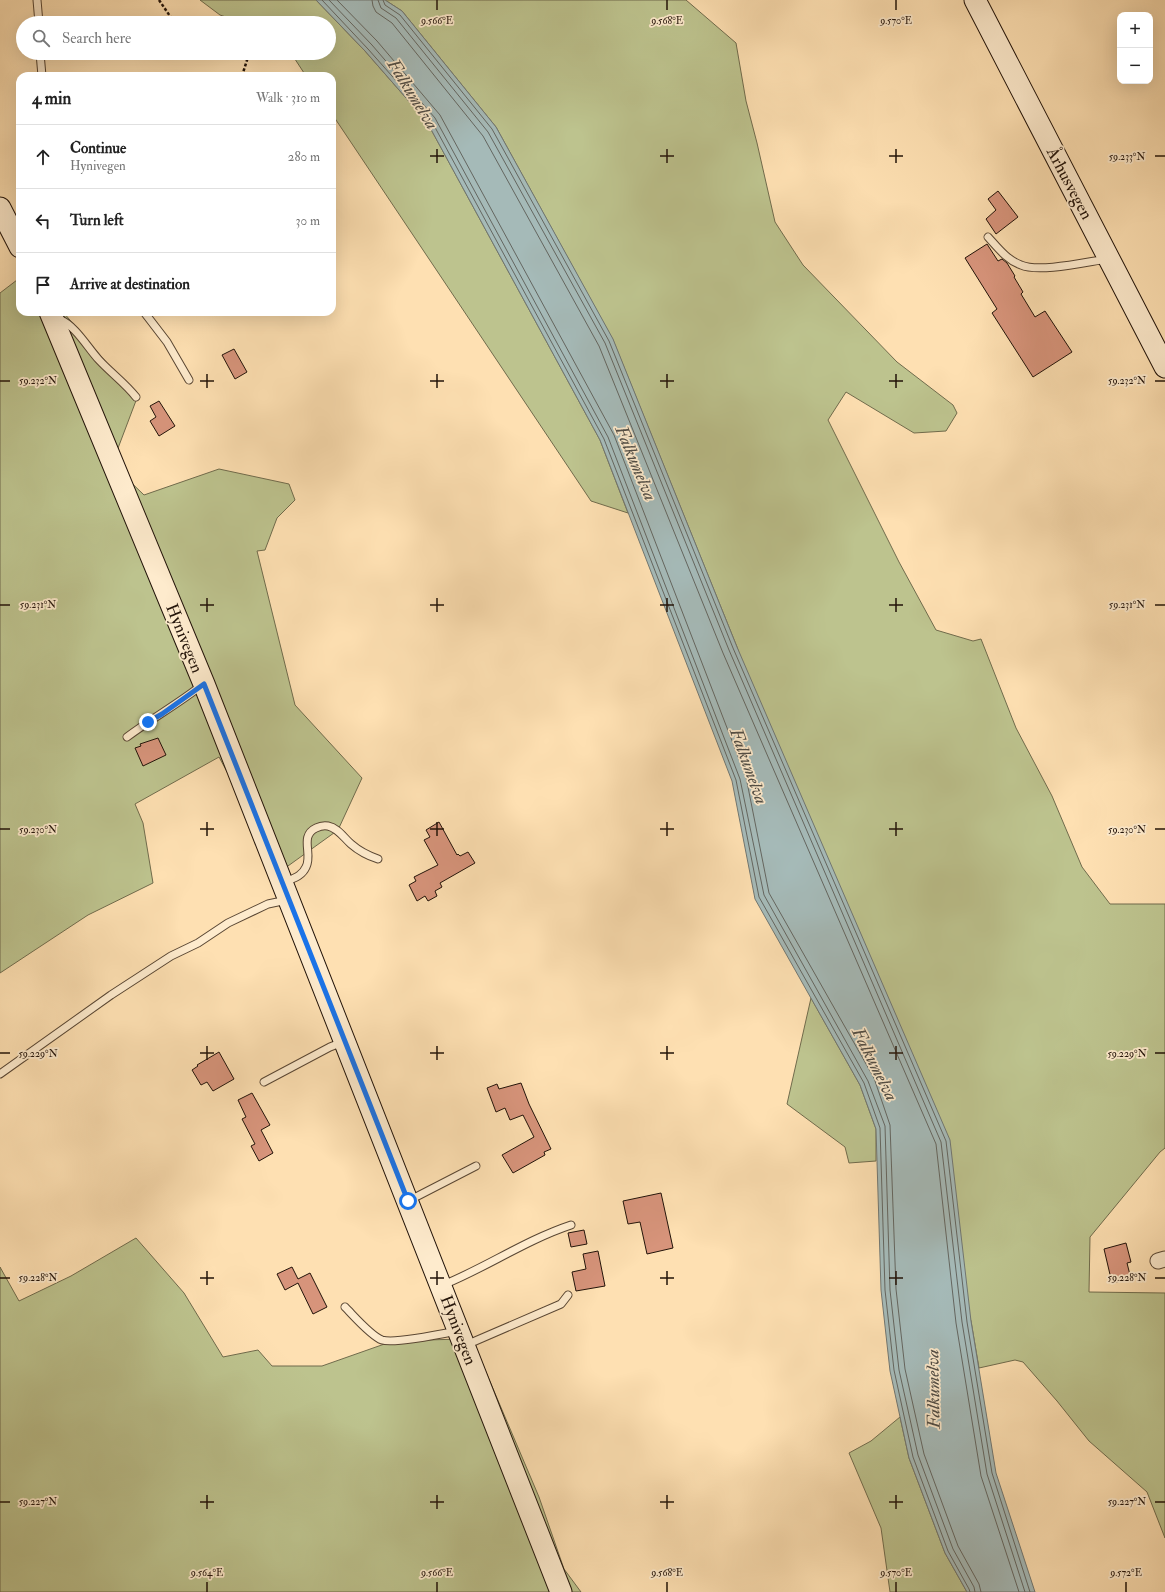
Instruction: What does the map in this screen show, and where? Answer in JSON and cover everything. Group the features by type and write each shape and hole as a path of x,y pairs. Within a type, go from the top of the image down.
{"main road":[{"name":"Århusvegen","path":"975,0 1165,367"},
{"path":"0,208 16,240"},
{"name":"Hynivegen","path":"52,316 204,684 561,1592"}],"lane":[{"path":"37,0 38,16"},
{"path":"41,60 42,72"},
{"path":"988,238 1011,260 1022,266 1032,268 1050,267 1109,258"},
{"path":"54,316 74,329 90,351 125,384 136,397"},
{"path":"147,316 167,342 189,380"},
{"path":"127,737 204,684"},
{"path":"0,1074 111,995 171,956 198,943 228,922 268,904 286,891 302,874 308,865 308,836 313,829 325,825 334,827 352,845 378,859"},
{"path":"264,1082 330,1047 345,1042"},
{"path":"408,1201 476,1166"},
{"path":"441,1285 478,1269 553,1231 571,1225"},
{"path":"345,1307 376,1336 383,1340 462,1338 561,1304 568,1295"}],"path":[{"path":"159,0 170,16"},
{"path":"243,72 247,60"}],"green space":[{"path":"200,0 316,0 331,16 223,16"},
{"path":"385,0 686,0 736,43 746,101 775,222 803,265 897,362 953,405 957,413 946,431 914,433 846,392 828,420 899,562 936,630 973,641 981,639 1016,728 1052,796 1082,867 1110,904 1165,904 1165,1148 1160,1152 1090,1237 1089,1292 1165,1293 1165,1538 1147,1492 1089,1441 1023,1362 1015,1360 979,1368 971,1321 737,647 613,340 496,127 402,11"},
{"path":"336,21 365,51 427,122 600,440 628,513 591,501 336,120 336,72 303,72 296,60 336,60"},
{"path":"16,281 16,316 66,316 137,398 112,464 144,495 219,469 289,484 295,500 277,518 265,550 257,551 295,705 362,778 338,830 281,871 219,757 135,804 143,823 153,883 88,915 0,973 0,293"},
{"path":"811,998 860,1085 876,1129 876,1161 849,1163 845,1147 787,1104"},
{"path":"136,1238 184,1293 223,1357 258,1350 272,1366 322,1366 393,1341 461,1339 477,1351 539,1497 564,1569 581,1592 0,1592 0,1267 19,1301 71,1276"},
{"path":"900,1417 909,1458 945,1553 967,1592 890,1592 881,1528 849,1453 871,1441"}],"water":[{"name":"Falkumelva","path":"316,0 385,0 402,11 496,127 613,339 737,647 950,1140 971,1321 996,1473 1035,1592 967,1592 945,1553 909,1458 890,1371 881,1290 876,1129 860,1085 755,899 732,781 600,440 427,122 365,51 336,21 336,16 331,16"}],"building":[{"path":"998,191 1018,217 996,234 986,219 996,210 988,199"},
{"path":"987,244 998,261 1002,259 1007,263 1023,292 1021,294 1035,317 1045,311 1072,352 1033,377 992,313 997,309 965,258"},
{"path":"234,349 247,372 235,379 222,355"},
{"path":"159,401 175,426 159,436 150,421 156,417 150,406"},
{"path":"158,738 166,755 143,766 135,748 141,746 140,744"},
{"path":"439,822 457,855 458,854 460,856 468,852 475,863 440,883 442,887 435,891 437,896 428,901 425,896 417,901 409,885 416,881 414,877 438,865 424,840 430,837 426,830"},
{"path":"219,1052 234,1079 213,1091 207,1082 201,1085 192,1070 198,1066 197,1065"},
{"path":"521,1083 529,1104 551,1149 544,1152 545,1155 513,1173 502,1155 534,1137 523,1115 510,1120 505,1108 496,1112 487,1088 497,1084 499,1089"},
{"path":"252,1093 270,1125 261,1130 273,1153 259,1161 251,1146 255,1144 242,1119 246,1117 238,1100"},
{"path":"661,1193 673,1248 647,1254 640,1222 628,1224 623,1201"},
{"path":"584,1230 587,1244 571,1247 568,1233"},
{"path":"1126,1243 1131,1262 1127,1263 1131,1279 1112,1283 1104,1249"},
{"path":"598,1251 605,1286 576,1291 572,1272 586,1269 583,1254"},
{"path":"292,1267 298,1279 310,1273 327,1307 313,1314 298,1283 285,1290 277,1274"}],"route":[{"path":"148,722 162,714 204,684 408,1201"}]}
